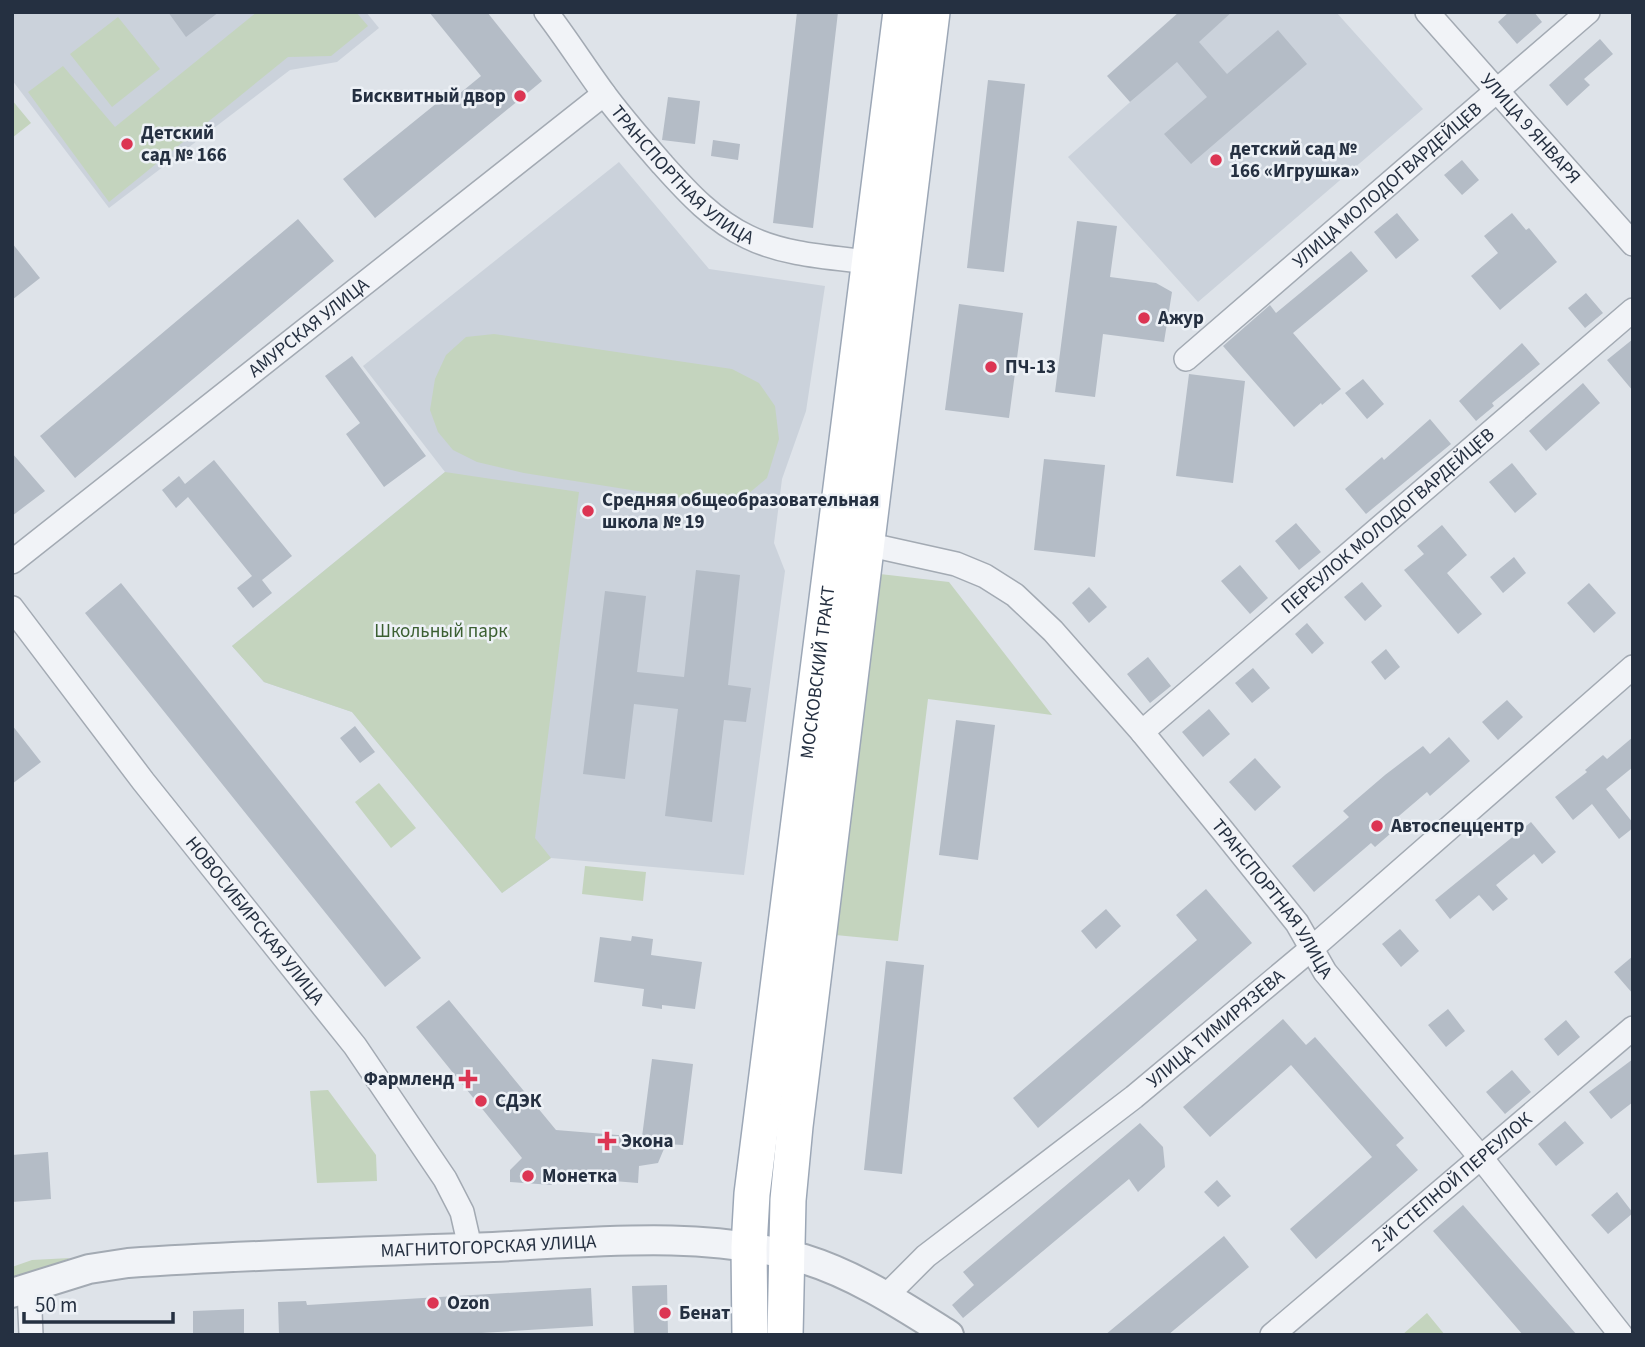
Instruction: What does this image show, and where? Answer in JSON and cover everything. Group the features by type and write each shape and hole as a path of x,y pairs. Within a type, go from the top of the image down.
{"main road":[{"name":"МОСКОВСКИЙ ТРАКТ","path":"750,1335 749,1247 755,1169 901,12"},
{"name":"МОСКОВСКИЙ ТРАКТ","path":"785,1335 786,1255 795,1126 932,12"}],"street":[{"name":"ТРАНСПОРТНАЯ УЛИЦА","path":"546,12 604,93 679,183 697,202 726,225 747,237 778,248 868,262"},
{"name":"УЛИЦА 9 ЯНВАРЯ","path":"1427,12 1633,244"},
{"name":"УЛИЦА МОЛОДОГВАРДЕЙЦЕВ","path":"1186,359 1588,12"},
{"name":"АМУРСКАЯ УЛИЦА","path":"12,562 604,93"},
{"name":"ПЕРЕУЛОК МОЛОДОГВАРДЕЙЦЕВ","path":"1142,732 1633,310"},
{"name":"ТРАНСПОРТНАЯ УЛИЦА","path":"866,544 956,564 985,576 1015,595 1053,631 1142,732 1297,923 1325,972 1482,1158 1621,1335"},
{"name":"НОВОСИБИРСКАЯ УЛИЦА","path":"12,608 144,781 355,1046 445,1179 462,1212 470,1247"},
{"name":"УЛИЦА ТИМИРЯЗЕВА","path":"886,1296 926,1256 1134,1097 1311,949 1633,667"},
{"name":"2-Й СТЕПНОЙ ПЕРЕУЛОК","path":"1272,1335 1633,1028"},
{"name":"МАГНИТОГОРСКАЯ УЛИЦА","path":"21,1290 89,1269 128,1263 470,1247 701,1241 786,1255 833,1270 886,1296 949,1335"},
{"path":"21,1290 31,1335"}],"shaded area":[{"name":"Детский сад № 166","path":"12,12 366,12 379,28 337,62 290,70 109,208 12,80"},
{"name":"детский сад № 166 «Игрушка»","path":"1232,12 1336,12 1423,109 1198,302 1068,157"},
{"name":"Средняя общеобразовательная школа № 19","path":"619,162 709,269 825,286 806,411 782,479 774,543 785,571 744,875 551,858 502,893 352,712 264,682 232,646 445,472 363,366"}],"green space":[{"path":"257,12 356,12 368,26 331,56 288,57 109,202 28,92 63,66 115,127"},
{"path":"118,17 160,69 112,107 70,54"},
{"path":"12,100 31,123 12,138"},
{"path":"494,334 732,369 759,383 775,406 779,439 767,478 741,500 713,503 524,473 477,462 453,450 438,432 430,410 435,379 446,355 466,337"},
{"name":"Школьный парк","path":"445,472 579,492 535,838 551,858 502,893 352,712 264,682 232,646"},
{"path":"880,574 949,582 1052,715 928,699 898,941 825,934"},
{"path":"379,783 416,828 391,848 355,802"},
{"path":"585,866 646,872 643,901 582,894"},
{"path":"328,1090 376,1155 377,1181 317,1183 310,1091"},
{"path":"70,1258 12,1282 12,1267 32,1260"},
{"path":"1427,1313 1445,1335 1402,1335"}],"building":[{"path":"168,12 219,12 186,37"},
{"path":"429,12 487,12 542,81 375,218 343,179 448,94 453,99 481,76"},
{"path":"797,12 838,12 813,228 773,223"},
{"path":"1179,12 1232,12 1199,42 1227,74 1278,30 1307,64 1191,164 1164,134 1207,97 1177,62 1130,102 1107,76"},
{"path":"1509,12 1534,12 1542,22 1517,44 1498,22"},
{"path":"1600,39 1613,54 1584,79 1590,85 1567,106 1549,85"},
{"path":"988,80 1025,84 1004,272 967,268"},
{"path":"668,97 700,101 695,144 662,140"},
{"path":"713,140 740,144 738,160 711,156"},
{"path":"1462,160 1479,180 1462,195 1444,175"},
{"path":"1397,213 1419,240 1396,259 1374,232"},
{"path":"1512,213 1526,230 1529,228 1557,262 1500,310 1471,276 1498,253 1484,236"},
{"path":"298,219 334,261 75,478 40,436"},
{"path":"1077,221 1117,226 1110,277 1156,283 1172,292 1164,342 1103,334 1095,397 1055,392"},
{"path":"12,243 40,278 12,300"},
{"path":"1351,251 1368,271 1293,333 1341,389 1294,427 1223,346 1270,305 1276,313"},
{"path":"1586,293 1603,313 1585,328 1568,308"},
{"path":"959,304 1023,313 1009,418 945,410"},
{"path":"1633,339 1633,391 1607,360"},
{"path":"1522,343 1540,364 1492,403 1494,406 1476,421 1459,401"},
{"path":"352,356 426,456 384,487 346,434 360,423 325,376"},
{"path":"1189,374 1245,381 1233,483 1176,476"},
{"path":"1363,379 1384,404 1367,419 1345,393"},
{"path":"1583,383 1600,403 1546,451 1529,431"},
{"path":"1430,419 1451,444 1366,514 1345,489 1382,457 1384,460"},
{"path":"12,453 45,491 12,516"},
{"path":"1044,459 1105,465 1095,557 1034,550"},
{"path":"214,460 292,556 262,580 272,593 253,608 237,588 252,576 188,497 176,508 162,490 179,476 185,484"},
{"path":"1512,463 1537,494 1515,513 1489,482"},
{"path":"1296,523 1321,552 1299,570 1275,541"},
{"path":"1442,525 1467,555 1447,573 1482,614 1458,634 1404,570 1424,554 1417,546"},
{"path":"1514,557 1526,573 1503,593 1490,577"},
{"path":"1240,565 1268,598 1250,614 1221,581"},
{"path":"696,570 740,575 728,685 751,688 746,722 724,720 712,822 665,816 678,709 634,704 625,779 583,774 605,591 646,596 637,672 684,677"},
{"path":"1362,582 1382,606 1365,621 1344,597"},
{"path":"121,583 421,958 385,987 85,613"},
{"path":"1589,583 1616,613 1594,633 1567,603"},
{"path":"1089,587 1107,607 1089,623 1072,603"},
{"path":"1307,623 1324,643 1312,654 1295,634"},
{"path":"1386,649 1400,667 1385,680 1371,662"},
{"path":"1148,657 1171,686 1150,703 1127,674"},
{"path":"1253,668 1270,688 1252,703 1235,683"},
{"path":"1507,700 1523,717 1498,740 1482,722"},
{"path":"1209,709 1230,734 1203,757 1182,732"},
{"path":"956,720 995,725 978,860 939,855"},
{"path":"12,725 41,762 12,784"},
{"path":"355,726 375,752 360,763 340,738"},
{"path":"1449,737 1470,761 1430,796 1427,792 1393,821 1398,827 1375,847 1371,843 1314,892 1292,866 1349,817 1343,811 1385,775 1423,746 1430,754"},
{"path":"1633,737 1633,767 1606,789 1633,823 1633,828 1619,839 1592,804 1573,820 1555,797 1587,772 1585,770 1603,755 1607,759"},
{"path":"1255,758 1281,787 1255,811 1229,782"},
{"path":"1531,822 1556,852 1542,864 1534,854 1496,885 1508,899 1493,911 1479,895 1450,919 1435,900"},
{"path":"1206,889 1252,943 1038,1128 1013,1098 1197,940 1176,915"},
{"path":"1106,909 1121,926 1096,949 1081,931"},
{"path":"1400,929 1419,951 1401,967 1382,944"},
{"path":"632,936 653,939 651,955 702,962 695,1009 662,1005 662,1009 642,1006 644,989 594,982 600,937 631,941"},
{"path":"1633,956 1633,994 1614,972"},
{"path":"886,961 924,965 902,1174 864,1170"},
{"path":"449,1000 556,1130 642,1137 652,1059 693,1064 683,1145 666,1144 658,1163 639,1166 638,1183 552,1176 552,1185 510,1182 510,1170 522,1158 416,1027"},
{"path":"1448,1009 1465,1031 1446,1047 1428,1025"},
{"path":"1283,1019 1306,1045 1315,1037 1404,1138 1396,1145 1418,1170 1316,1259 1290,1229 1372,1157 1291,1065 1210,1137 1183,1107"},
{"path":"1566,1020 1580,1037 1558,1056 1544,1039"},
{"path":"1633,1059 1633,1102 1611,1119 1589,1092"},
{"path":"1512,1070 1531,1092 1505,1114 1486,1092"},
{"path":"1565,1121 1584,1143 1556,1166 1538,1144"},
{"path":"1140,1123 1163,1147 1165,1167 1138,1192 1129,1179 963,1318 952,1305 974,1285 963,1272"},
{"path":"48,1152 51,1199 12,1202 12,1155"},
{"path":"1217,1180 1231,1196 1218,1207 1204,1192"},
{"path":"1617,1192 1633,1213 1608,1234 1591,1215"},
{"path":"1463,1205 1577,1335 1523,1335 1433,1231"},
{"path":"1224,1236 1249,1267 1168,1335 1105,1335"},
{"path":"667,1285 668,1335 634,1335 632,1286"},
{"path":"591,1288 593,1326 449,1335 279,1335 278,1302 306,1301 307,1305"},
{"path":"244,1309 244,1335 193,1335 193,1311"}],"place":[{"name":"Бисквитный двор","path":"520,96"},
{"name":"Детский сад № 166","path":"127,144"},
{"name":"детский сад № 166 «Игрушка»","path":"1216,160"},
{"name":"Ажур","path":"1144,318"},
{"name":"ПЧ-13","path":"991,367"},
{"name":"Средняя общеобразовательная школа № 19","path":"588,511"},
{"name":"Автоспеццентр","path":"1377,826"},
{"name":"Фармленд","path":"468,1079"},
{"name":"СДЭК","path":"481,1101"},
{"name":"Экона","path":"607,1141"},
{"name":"Монетка","path":"528,1176"},
{"name":"Ozon","path":"433,1303"},
{"name":"Бенат","path":"665,1313"}]}
